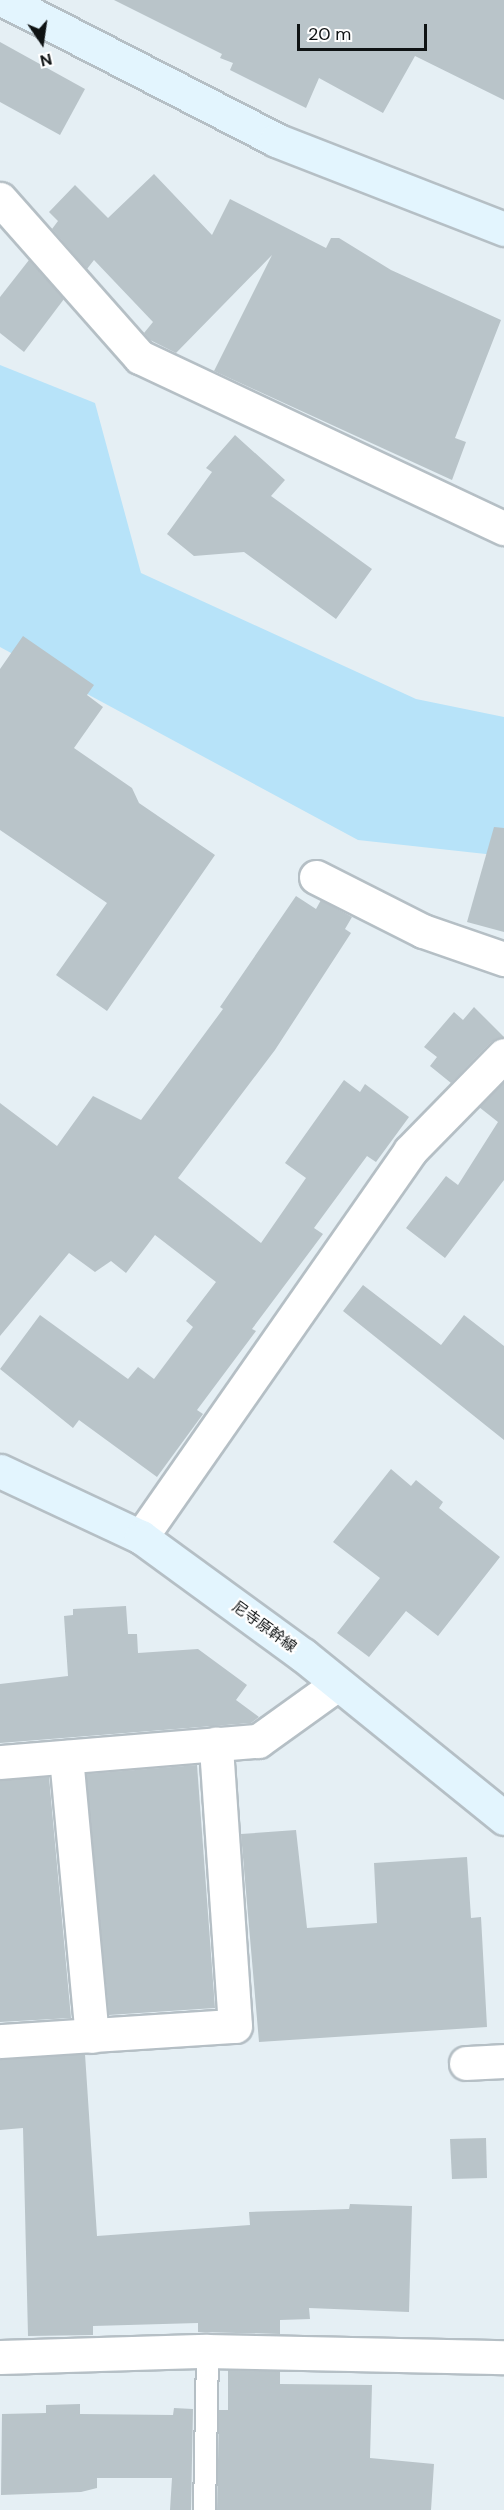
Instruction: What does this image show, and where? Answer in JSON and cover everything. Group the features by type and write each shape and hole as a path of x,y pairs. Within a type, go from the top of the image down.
{"street":[{"path":"4,0 276,140 504,229"},
{"path":"0,199 140,357 504,528"},
{"path":"316,877 423,931 504,959"},
{"path":"141,1537 410,1151 504,1055"},
{"name":"尼寺原幹線","path":"0,1471 141,1537 336,1685 504,1818"},
{"path":"0,1762 216,1744 273,1735 336,1685"},
{"path":"0,2041 235,2026 216,1744"},
{"path":"66,1757 93,2036"},
{"path":"466,2063 504,2061"},
{"path":"0,2357 207,2351 504,2357"}],"lane":[{"path":"204,2510 207,2351"}],"shaded area":[{"path":"0,365 95,403 141,573 416,699 504,717 504,856 358,840 0,647"}],"building":[{"path":"114,0 504,0 504,100 415,56 383,113 319,78 306,108 230,70 233,63 220,58 222,54"},
{"path":"0,42 85,89 60,135 0,102"},
{"path":"154,174 212,235 230,199 326,248 331,238 339,238 391,270 501,320 455,438 466,442 452,480 214,371 272,255 176,353 150,340 144,333 153,322 94,260 87,269 52,229 58,221 49,212 75,185 108,218"},
{"path":"29,260 64,299 24,352 0,333 0,297"},
{"path":"235,435 285,480 271,496 372,569 336,619 244,552 194,556 167,534 212,472 206,468"},
{"path":"23,636 94,685 87,695 103,707 74,748 132,788 139,803 215,855 107,1011 56,975 107,903 0,830 0,669"},
{"path":"494,827 504,828 504,932 467,922"},
{"path":"296,896 316,909 321,900 352,917 345,929 351,933 275,1050 178,1178 261,1243 306,1178 285,1163 344,1080 360,1092 365,1084 409,1117 376,1162 367,1156 314,1228 323,1234 252,1329 256,1331 197,1410 203,1414 157,1477 79,1420 73,1428 0,1369 40,1315 128,1379 138,1367 154,1379 193,1327 186,1321 216,1282 155,1235 126,1273 111,1261 95,1272 69,1253 0,1336 0,1103 57,1146 93,1096 141,1120 223,1009 220,1007"},
{"path":"474,1007 504,1037 491,1042 451,1083 430,1066 437,1057 424,1047 454,1012 463,1020"},
{"path":"504,1082 504,1180 445,1258 406,1228 446,1176 458,1185 498,1122 479,1107"},
{"path":"363,1285 441,1345 464,1315 504,1346 504,1440 343,1311"},
{"path":"391,1469 411,1486 416,1480 443,1502 439,1508 500,1557 438,1636 406,1611 369,1657 337,1633 380,1578 333,1542"},
{"path":"126,1606 128,1634 137,1634 138,1653 198,1649 247,1685 236,1700 259,1717 251,1723 0,1743 0,1684 68,1676 64,1616 73,1615 73,1609"},
{"path":"197,1765 215,2008 109,2015 86,1774"},
{"path":"49,1777 71,2018 0,2022 0,1780"},
{"path":"296,1830 307,1928 377,1923 374,1863 467,1857 471,1918 481,1917 487,2027 259,2042 241,1834"},
{"path":"85,2054 97,2236 250,2225 249,2212 349,2209 350,2204 412,2206 409,2312 309,2308 310,2319 280,2320 280,2334 198,2332 198,2323 93,2326 93,2335 28,2336 23,2128 0,2130 0,2060"},
{"path":"486,2138 487,2178 452,2179 450,2139"},
{"path":"228,2370 280,2371 280,2384 372,2385 370,2458 434,2464 431,2510 217,2510 219,2410 228,2410"},
{"path":"80,2404 80,2414 173,2415 174,2408 193,2409 191,2510 170,2510 172,2478 97,2478 97,2488 81,2492 1,2495 2,2414 46,2413 46,2405"}]}
